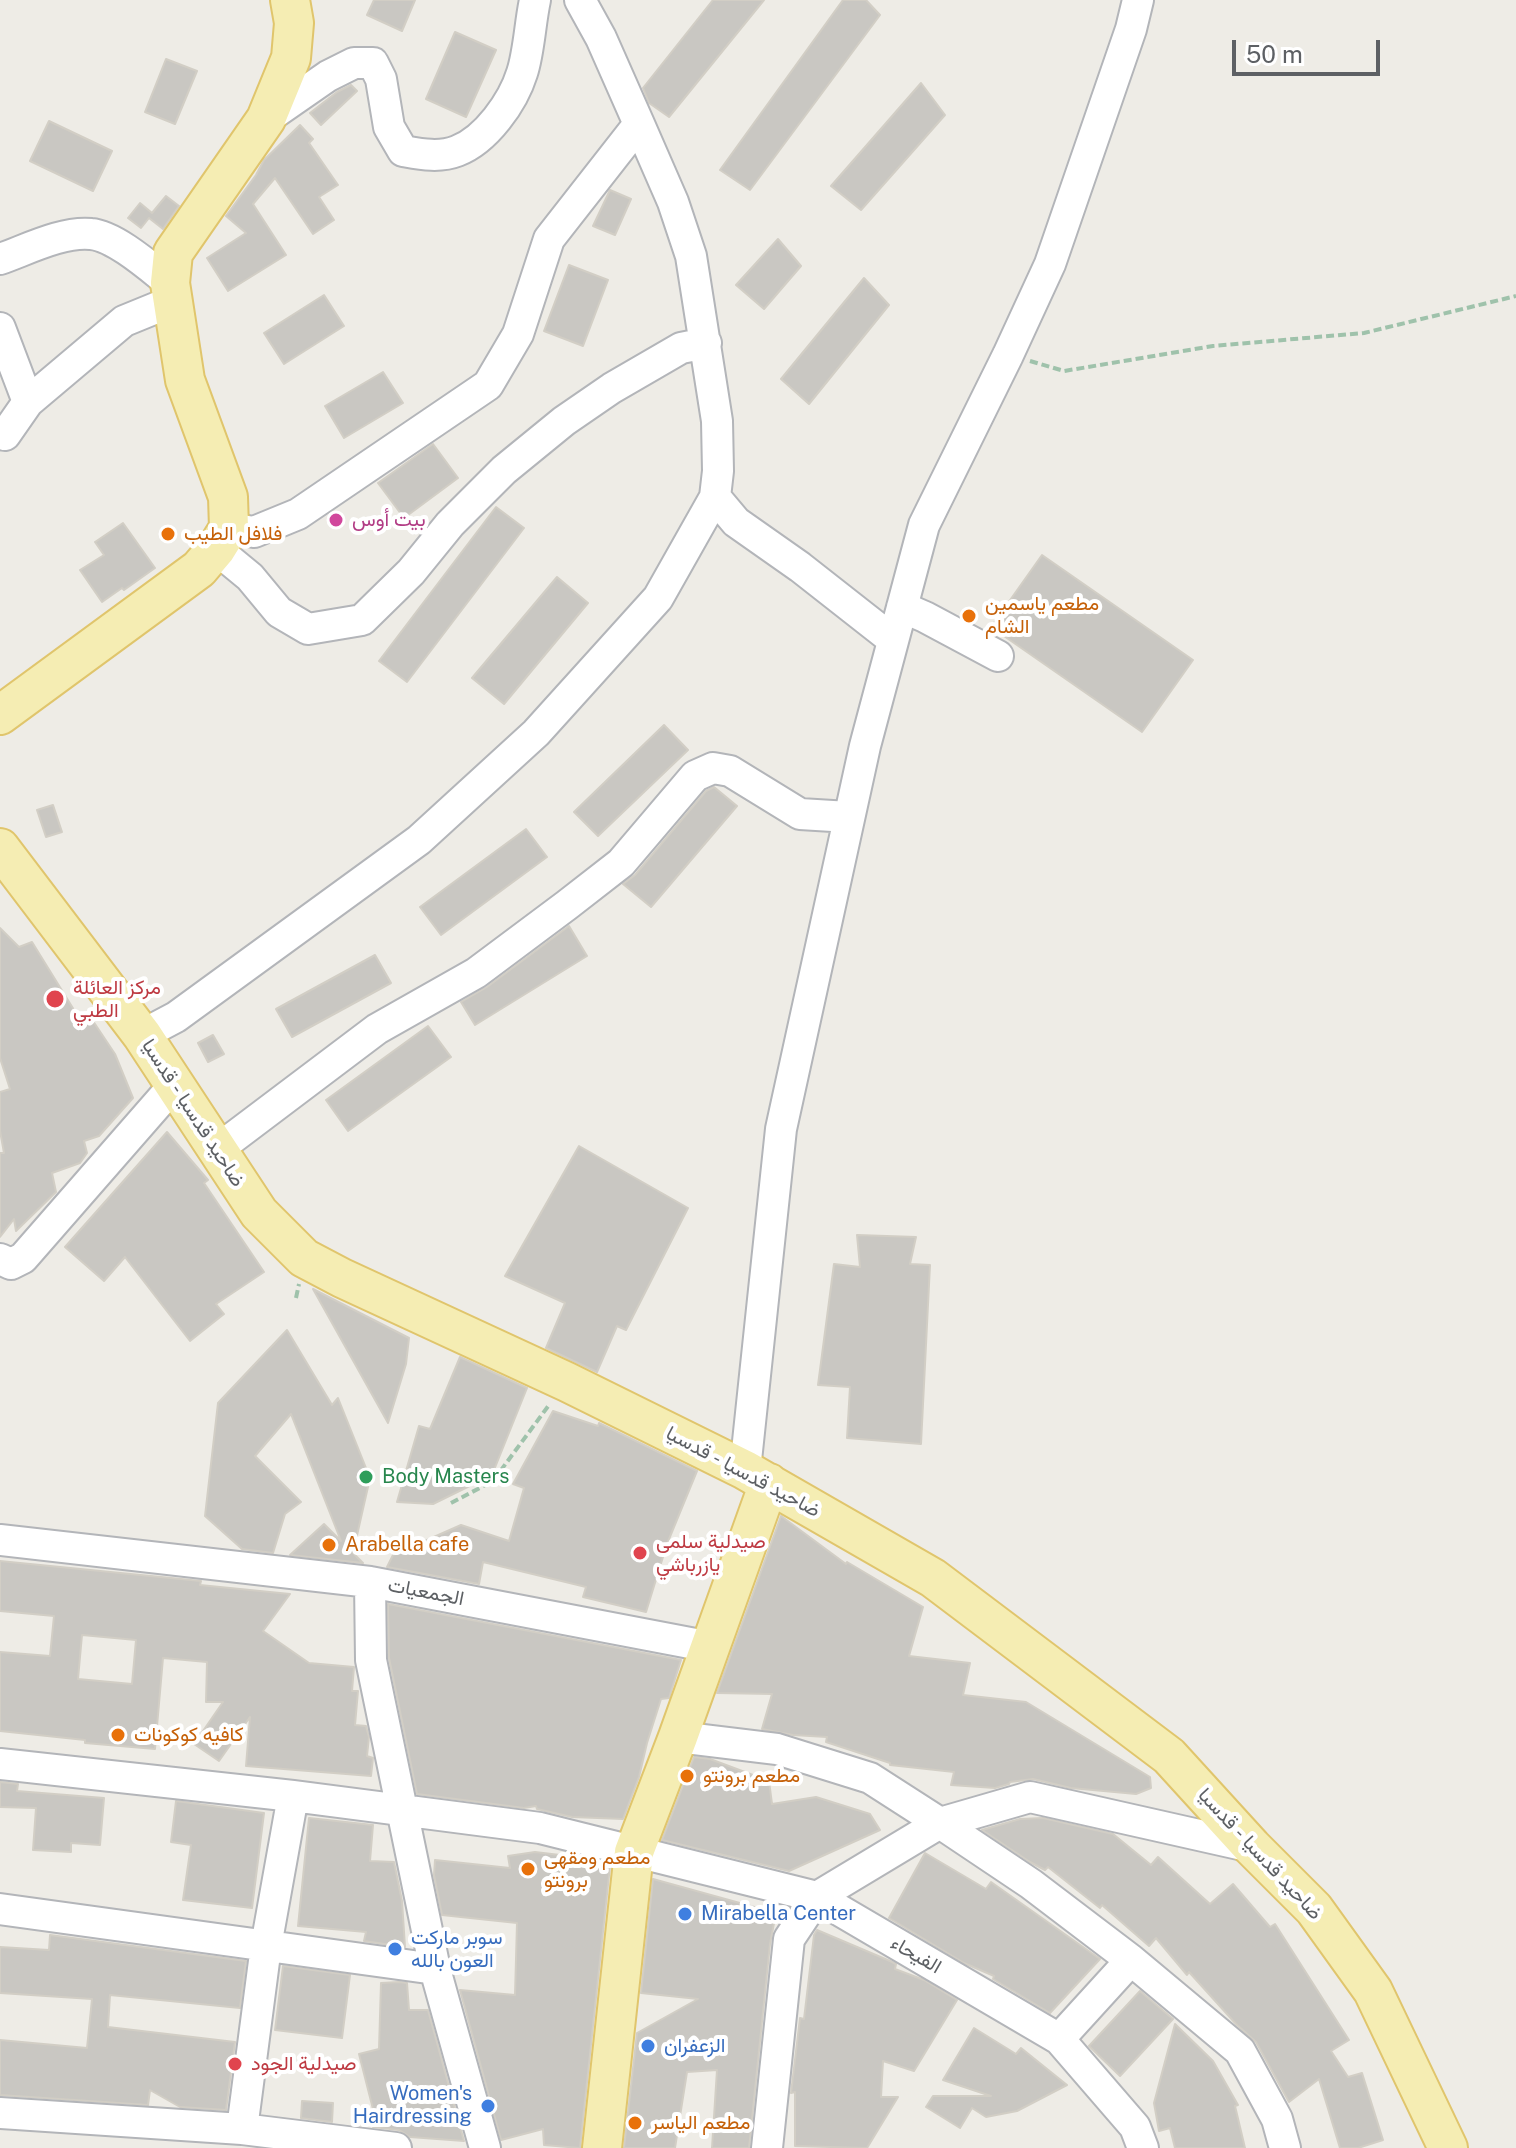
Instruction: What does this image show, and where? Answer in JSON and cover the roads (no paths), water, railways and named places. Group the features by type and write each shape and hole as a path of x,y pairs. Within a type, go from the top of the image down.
{"main road":[{"path":"0,715 199,569 222,539 228,497 185,380 172,292 173,253 266,119 291,58 294,23 290,0"},
{"name":"ضاحيد قدسيا - قدسيا","path":"0,848 142,1035 259,1213 304,1258 567,1382 757,1477 933,1578 1169,1756 1314,1909 1373,1991 1448,2148"},
{"path":"602,2148 634,1852 711,1647 757,1477"}],"street":[{"path":"266,119 328,76 354,63 373,63 381,79 389,127 403,151 429,156 457,152 483,135 506,107 522,73 535,0"},
{"path":"142,1035 176,1017 419,840 536,733 658,598 715,497 717,421 691,256 673,202 601,38 580,0"},
{"path":"757,1477 781,1129 865,746 924,525 1050,264 1131,29 1138,0"},
{"path":"639,124 549,239 518,334 488,385 298,514 254,532 222,539 279,612 308,629 362,620 411,572 450,524 504,470 564,421 612,388 681,348 706,343"},
{"path":"0,259 68,235 93,233 121,245 172,292 124,321 28,402 5,435"},
{"path":"0,328 28,402"},
{"path":"715,497 736,522 800,567 893,640"},
{"path":"902,607 998,656"},
{"path":"218,1149 377,1029 476,973 600,880 621,863 695,776 713,768 730,771 800,814 849,817"},
{"path":"0,1259 11,1264 23,1258 175,1084"},
{"path":"0,1540 370,1582"},
{"name":"الجمعيات","path":"485,2148 435,1969 371,1660 370,1582 711,1647"},
{"path":"678,1737 777,1749 870,1778 1031,1884 1131,1960 1240,2051 1277,2119 1285,2148"},
{"path":"0,1764 293,1796 540,1828 634,1852"},
{"path":"242,2129 266,1946 293,1796"},
{"path":"767,2148 789,1939 817,1897 940,1823 1030,1797 1252,1847"},
{"name":"الفيحاء","path":"634,1852 817,1897 1059,2039 1135,2127 1143,2148"},
{"path":"0,1909 435,1969"},
{"path":"1059,2039 1131,1960"},
{"path":"0,2113 242,2129 396,2148"}],"place":[{"name":"بيت أوس","path":"336,520"},
{"name":"فلافل الطيب","path":"168,534"},
{"name":"مطعم ياسمين الشام","path":"969,616"},
{"name":"مركز العائلة الطبي","path":"55,999"},
{"name":"Body Masters","path":"366,1477"},
{"name":"Arabella cafe","path":"329,1545"},
{"name":"صيدلية سلمى يازرباشي","path":"640,1553"},
{"name":"كافيه كوكونات","path":"118,1735"},
{"name":"مطعم برونتو","path":"687,1776"},
{"name":"مطعم ومقهى برونتو","path":"528,1869"},
{"name":"Mirabella Center","path":"685,1914"},
{"name":"سوبر ماركت العون بالله","path":"395,1949"},
{"name":"الزعفران","path":"648,2046"},
{"name":"صيدلية الجود","path":"235,2064"},
{"name":"Women's Hairdressing","path":"488,2106"},
{"name":"مطعم الياسر","path":"635,2123"}]}
